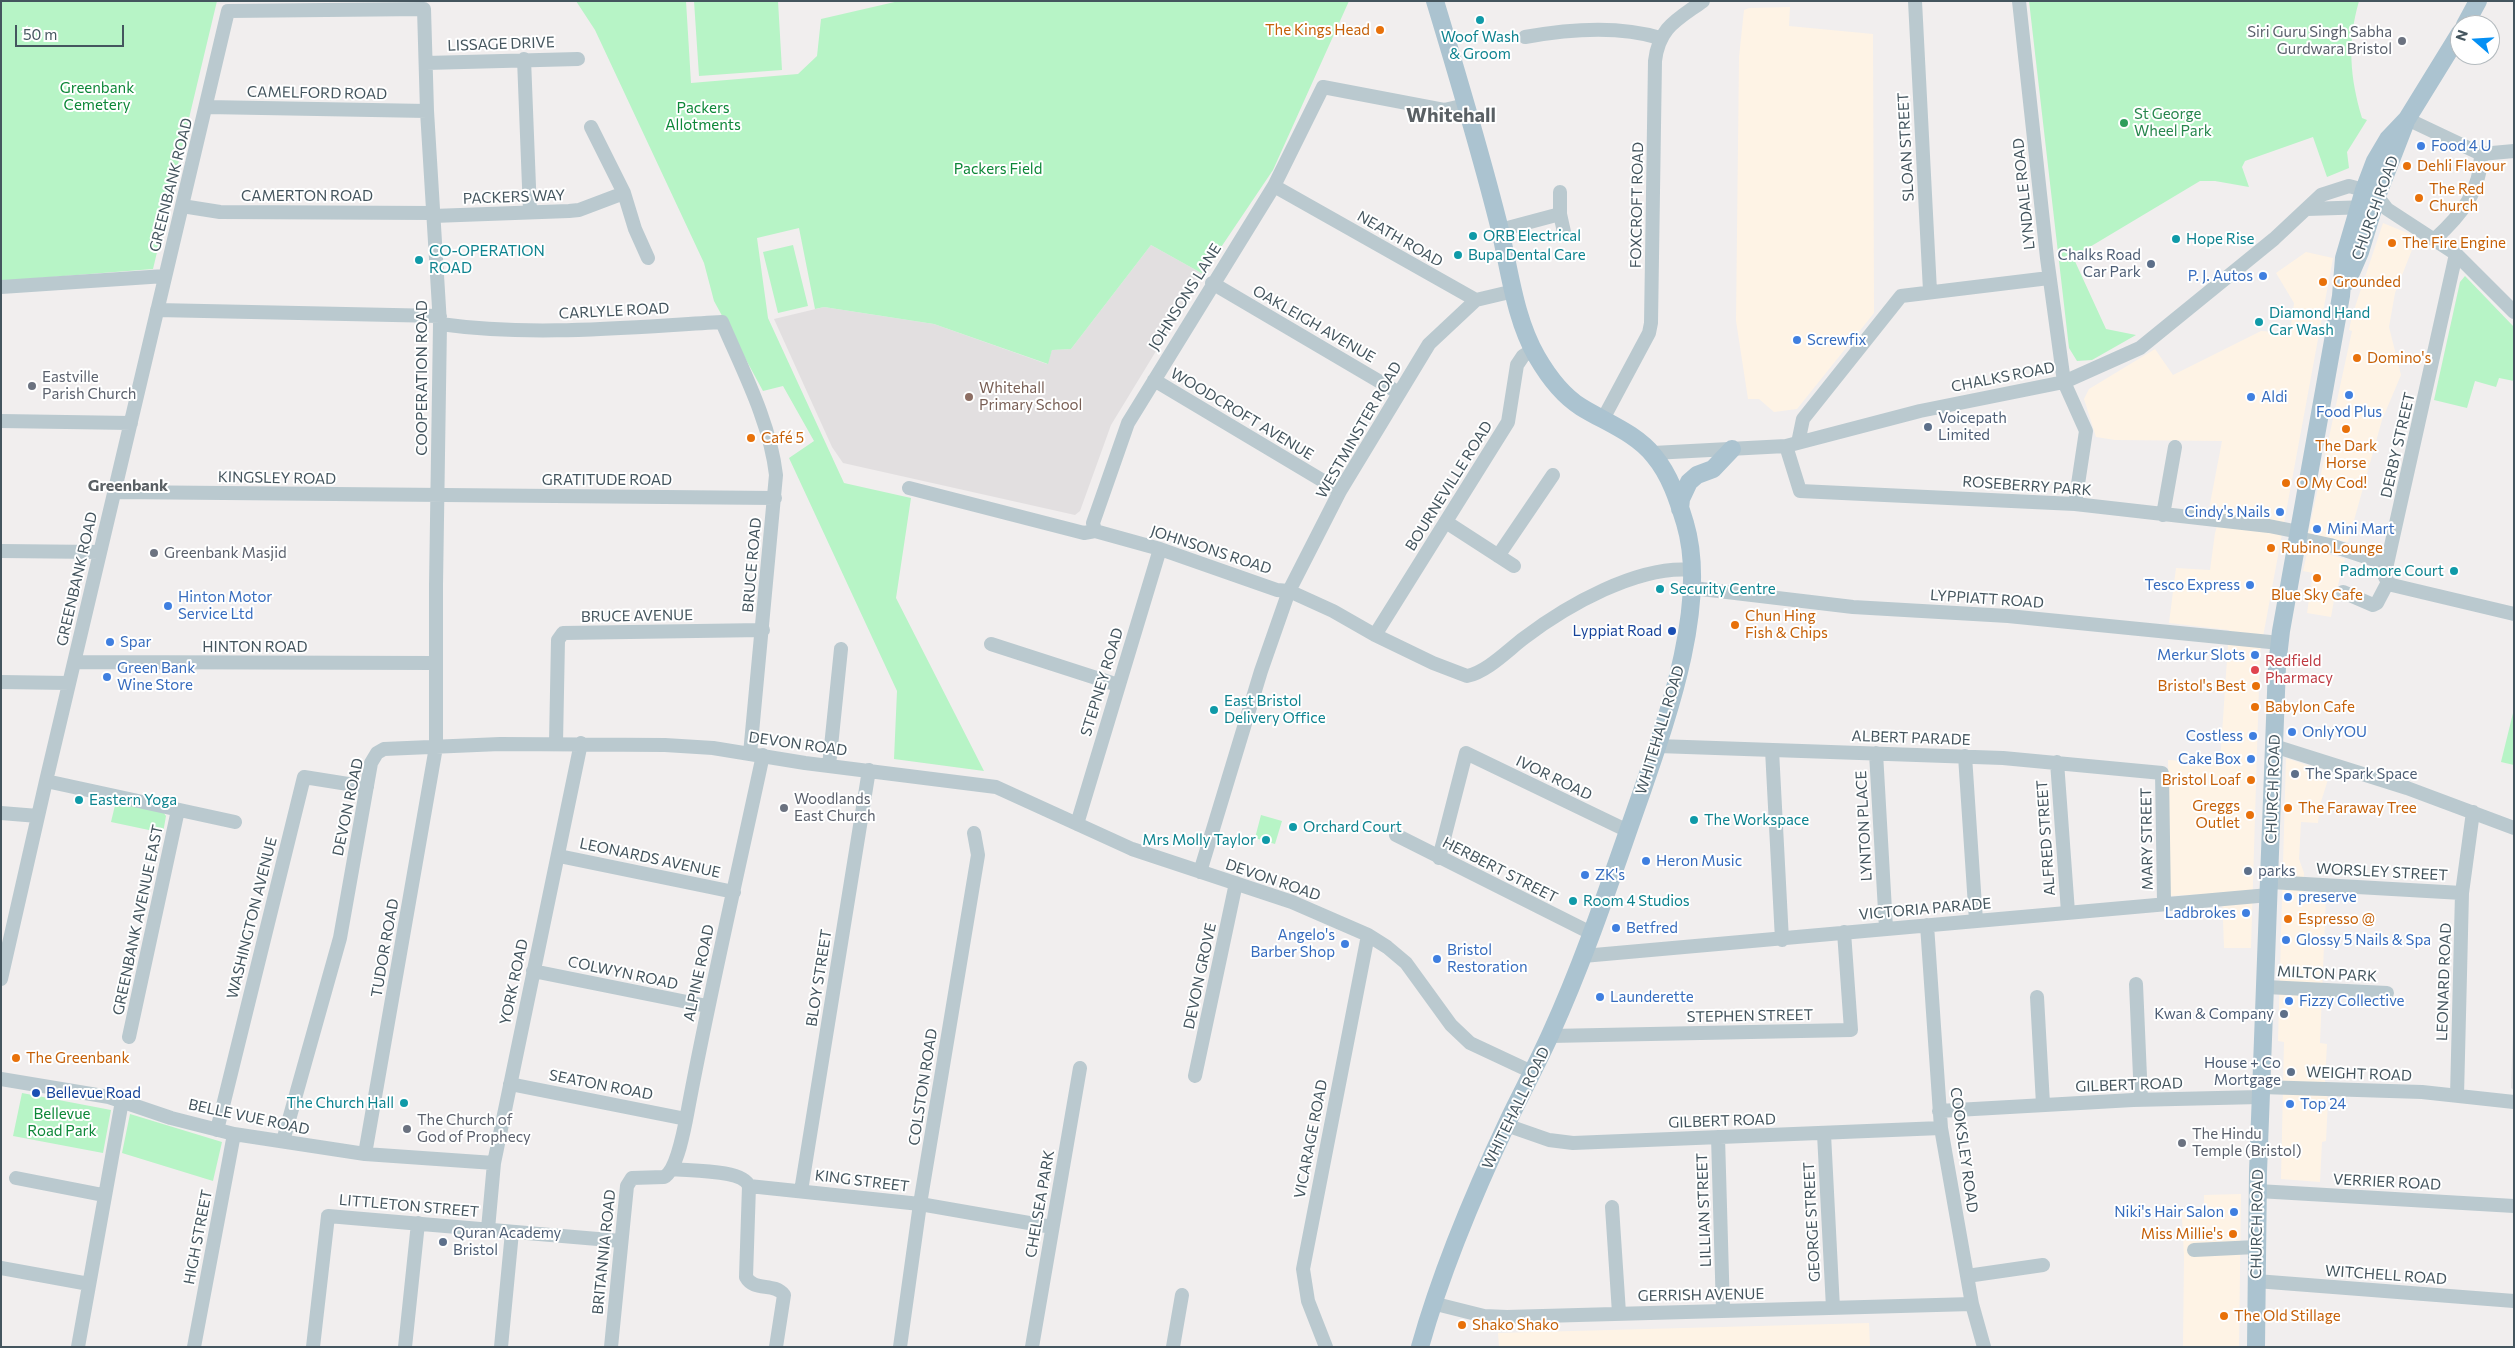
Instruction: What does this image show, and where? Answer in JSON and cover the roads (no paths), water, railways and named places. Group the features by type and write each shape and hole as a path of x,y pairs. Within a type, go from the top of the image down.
{"main road":[{"name":"WHITEHALL ROAD","path":"1420,1347 1432,1303 1470,1204 1550,1036 1583,956 1658,746 1678,678 1693,588 1694,570 1692,551 1680,509 1669,478 1653,453 1604,419 1570,399 1545,370 1533,350 1521,321 1500,230 1435,1"},
{"path":"2470,15 2478,1"},
{"name":"CHURCH ROAD","path":"2256,1347 2256,1247 2261,1092 2274,746 2280,643 2341,296 2360,252 2372,202 2375,161 2388,139 2407,119 2450,49"},
{"path":"1680,509 1681,499 1689,482 1697,475 1713,469 1732,449"}],"street":[{"path":"1526,37 1561,31 1600,30 1632,32 1660,38 1669,26 1703,1"},
{"name":"SLOAN STREET","path":"1915,1 1930,291"},
{"name":"LYNDALE ROAD","path":"2020,1 2049,278 2064,382 2086,431 2075,504"},
{"name":"GREENBANK ROAD","path":"1,979 5,944 75,662 165,276 207,107 228,11 424,9"},
{"name":"COOPERATION ROAD","path":"424,9 427,111 440,320 436,747"},
{"name":"FOXCROFT ROAD","path":"1604,419 1649,332 1651,323 1655,61 1660,38"},
{"path":"524,59 530,212"},
{"name":"LISSAGE DRIVE","path":"426,63 578,59"},
{"name":"JOHNSONS LANE","path":"1095,531 1093,524 1122,437 1212,283 1274,186 1323,87 1444,110 1466,105"},
{"name":"CAMELFORD ROAD","path":"207,107 427,111"},
{"path":"2407,119 2481,154 2514,151"},
{"path":"592,127 624,193 635,229 648,258"},
{"path":"2435,239 2456,220 2470,200 2478,175 2481,154"},
{"name":"NEATH ROAD","path":"1274,186 1476,300"},
{"name":"CHALKS ROAD","path":"1653,453 1792,445 1929,409 2064,382 2140,348 2274,239 2321,195 2349,186 2372,202"},
{"path":"1560,192 1560,214 1564,232"},
{"name":"PACKERS WAY","path":"433,214 579,210 624,193"},
{"path":"2307,209 2372,202 2435,239 2456,254 2514,312"},
{"name":"CAMERTON ROAD","path":"182,206 220,212 433,214"},
{"path":"1500,230 1560,214"},
{"name":"DERBY STREET","path":"2388,582 2385,577 2387,564 2456,254"},
{"path":"1,288 165,276"},
{"path":"1792,445 1803,419 1901,296 2049,278"},
{"name":"OAKLEIGH AVENUE","path":"1212,283 1399,393"},
{"path":"1476,300 1514,292"},
{"name":"WESTMINSTER ROAD","path":"1200,872 1261,672 1289,591 1340,491 1429,344 1476,300"},
{"name":"CARLYLE ROAD","path":"157,310 440,320 481,330 539,331 722,322 749,383"},
{"name":"BOURNEVILLE ROAD","path":"1376,635 1508,422 1517,365 1523,356 1533,350"},
{"name":"WOODCROFT AVENUE","path":"1154,380 1340,491"},
{"name":"BRUCE ROAD","path":"749,383 772,447 776,475 763,630 757,754"},
{"path":"1,421 131,423"},
{"name":"ROSEBERRY PARK","path":"1792,445 1800,491 2075,504 2269,526 2387,564"},
{"path":"2163,515 2175,447"},
{"path":"1498,556 1553,475"},
{"name":"JOHNSONS ROAD","path":"909,488 1084,532 1095,531 1160,550 1277,590 1289,591 1333,611 1376,635 1464,676 1471,676 1532,632 1621,582 1658,572 1694,570"},
{"name":"KINGSLEY ROAD","path":"114,492 438,495"},
{"name":"GRATITUDE ROAD","path":"438,495 774,498"},
{"path":"1446,522 1514,566"},
{"name":"STEPNEY ROAD","path":"1077,824 1160,550"},
{"path":"1,551 100,552"},
{"path":"2343,592 2373,605 2377,604 2388,582 2392,585 2514,614"},
{"name":"LYPPIATT ROAD","path":"1693,588 1853,607 2008,616 2280,643"},
{"name":"BRUCE AVENUE","path":"556,743 558,640 563,633 763,630"},
{"path":"992,644 1118,685"},
{"path":"828,766 834,667 841,649"},
{"name":"HINTON ROAD","path":"75,662 436,663"},
{"path":"1,682 69,683"},
{"name":"DEVON ROAD","path":"283,1141 340,938 373,758 380,750 556,743 665,745 757,754 828,766 996,787 1139,851 1292,902 1368,935 1387,947 1406,963 1451,1025 1470,1043 1532,1072"},
{"name":"YORK ROAD","path":"488,1229 494,1163 582,743"},
{"name":"ALBERT PARADE","path":"1658,746 1965,756 2057,762 2162,773"},
{"path":"2274,746 2407,788 2514,828"},
{"name":"TUDOR ROAD","path":"365,1154 436,747"},
{"path":"1772,750 1782,940"},
{"name":"IVOR ROAD","path":"1439,858 1466,753 1628,831"},
{"name":"LYNTON PLACE","path":"1876,753 1886,928"},
{"name":"ALPINE ROAD","path":"672,1169 686,1119 707,1006 734,892 757,754"},
{"path":"1965,756 1976,921"},
{"name":"ALFRED STREET","path":"2057,762 2068,912"},
{"name":"BLOY STREET","path":"801,1191 869,770"},
{"name":"MARY STREET","path":"2162,773 2164,903"},
{"name":"WASHINGTON AVENUE","path":"217,1130 304,777 367,787"},
{"name":"GREENBANK AVENUE EAST","path":"46,781 235,822"},
{"name":"GREENBANK AVENUE EAST","path":"128,1037 178,810"},
{"name":"LEONARD ROAD","path":"2457,1096 2462,892 2473,812"},
{"path":"1,813 38,816"},
{"name":"COLSTON ROAD","path":"900,1347 920,1204 978,855 974,833"},
{"name":"HERBERT STREET","path":"1396,835 1591,933"},
{"name":"LEONARDS AVENUE","path":"559,856 734,892"},
{"name":"DEVON GROVE","path":"1195,1076 1236,883"},
{"name":"WORSLEY STREET","path":"2270,889 2462,892"},
{"name":"VICTORIA PARADE","path":"1583,956 1782,940 1844,932 2164,903 2270,889"},
{"name":"COOKSLEY ROAD","path":"1927,925 1941,1128 1972,1304 1984,1347"},
{"name":"STEPHEN STREET","path":"1550,1036 1851,1030 1844,932"},
{"name":"VICARAGE ROAD","path":"1326,1347 1308,1301 1304,1269 1368,935"},
{"name":"COLWYN ROAD","path":"533,971 707,1006"},
{"path":"2136,984 2141,1100"},
{"name":"MILTON PARK","path":"2266,987 2387,993"},
{"path":"2036,997 2043,1104"},
{"name":"CHELSEA PARK","path":"1032,1347 1080,1068"},
{"name":"BELLE VUE ROAD","path":"1,1078 122,1101 171,1118 234,1134 365,1154 494,1163"},
{"name":"SEATON ROAD","path":"510,1084 686,1119"},
{"name":"WEIGHT ROAD","path":"2261,1092 2422,1092 2457,1096"},
{"name":"GILBERT ROAD","path":"1940,1111 2261,1092"},
{"path":"2457,1096 2514,1102"},
{"path":"78,1347 103,1195 122,1101"},
{"name":"GILBERT ROAD","path":"1506,1125 1549,1140 1573,1143 1941,1128"},
{"name":"HIGH STREET","path":"194,1347 234,1134"},
{"name":"GEORGE STREET","path":"1824,1134 1833,1308"},
{"name":"LILLIAN STREET","path":"1718,1137 1723,1311"},
{"name":"KING STREET","path":"672,1169 730,1174 744,1179 749,1186 920,1204 1052,1227"},
{"name":"BRITANNIA ROAD","path":"611,1347 621,1240 629,1181 637,1176 664,1178 672,1169"},
{"path":"16,1178 103,1195"},
{"path":"749,1186 746,1277 752,1284 777,1289 784,1295 776,1347"},
{"name":"VERRIER ROAD","path":"2258,1192 2514,1206"},
{"path":"1612,1207 1619,1313"},
{"name":"LITTLETON STREET","path":"313,1347 328,1216 621,1240"},
{"path":"405,1347 418,1223"},
{"path":"501,1347 512,1232"},
{"path":"2194,1250 2256,1247"},
{"path":"1967,1276 2043,1265"},
{"path":"1,1268 89,1284"},
{"name":"WITCHELL ROAD","path":"2256,1281 2514,1301"},
{"path":"1173,1347 1182,1295"},
{"name":"GERRISH AVENUE","path":"1432,1303 1484,1316 1507,1317 1972,1304"}],"place":[{"name":"Woof Wash & Groom","path":"1480,20"},
{"name":"The Kings Head","path":"1380,30"},
{"name":"Siri Guru Singh Sabha Gurdwara Bristol","path":"2402,41"},
{"name":"St George Wheel Park","path":"2124,123"},
{"name":"Food 4 U","path":"2421,146"},
{"name":"Dehli Flavour","path":"2407,166"},
{"name":"The Red Church","path":"2419,198"},
{"name":"ORB Electrical","path":"1473,236"},
{"name":"Hope Rise","path":"2176,239"},
{"name":"The Fire Engine","path":"2392,243"},
{"name":"Bupa Dental Care","path":"1458,255"},
{"name":"CO-OPERATION ROAD","path":"419,260"},
{"name":"Chalks Road Car Park","path":"2151,264"},
{"name":"P. J. Autos","path":"2263,276"},
{"name":"Grounded","path":"2323,282"},
{"name":"Diamond Hand Car Wash","path":"2259,322"},
{"name":"Screwfix","path":"1797,340"},
{"name":"Domino's","path":"2357,358"},
{"name":"Eastville Parish Church","path":"32,386"},
{"name":"Food Plus","path":"2349,395"},
{"name":"Whitehall Primary School","path":"969,397"},
{"name":"Aldi","path":"2251,397"},
{"name":"Voicepath Limited","path":"1928,427"},
{"name":"The Dark Horse","path":"2346,429"},
{"name":"Café 5","path":"751,438"},
{"name":"O My Cod!","path":"2286,483"},
{"name":"Cindy's Nails","path":"2280,512"},
{"name":"Mini Mart","path":"2317,529"},
{"name":"Rubino Lounge","path":"2271,548"},
{"name":"Greenbank Masjid","path":"154,553"},
{"name":"Padmore Court","path":"2454,571"},
{"name":"Blue Sky Cafe","path":"2317,578"},
{"name":"Tesco Express","path":"2250,585"},
{"name":"Security Centre","path":"1660,589"},
{"name":"Hinton Motor Service Ltd","path":"168,606"},
{"name":"Chun Hing Fish & Chips","path":"1735,625"},
{"name":"Lyppiat Road","path":"1672,631"},
{"name":"Spar","path":"110,642"},
{"name":"Merkur Slots","path":"2255,655"},
{"name":"Redfield Pharmacy","path":"2255,670"},
{"name":"Green Bank Wine Store","path":"107,677"},
{"name":"Bristol's Best","path":"2256,686"},
{"name":"Babylon Cafe","path":"2255,707"},
{"name":"East Bristol Delivery Office","path":"1214,710"},
{"name":"OnlyYOU","path":"2292,732"},
{"name":"Costless","path":"2253,736"},
{"name":"Cake Box","path":"2251,759"},
{"name":"The Spark Space","path":"2295,774"},
{"name":"Bristol Loaf","path":"2251,780"},
{"name":"Eastern Yoga","path":"79,800"},
{"name":"Woodlands East Church","path":"784,808"},
{"name":"The Faraway Tree","path":"2288,808"},
{"name":"Greggs Outlet","path":"2250,815"},
{"name":"The Workspace","path":"1694,820"},
{"name":"Orchard Court","path":"1293,827"},
{"name":"Mrs Molly Taylor","path":"1266,840"},
{"name":"Heron Music","path":"1646,861"},
{"name":"parks","path":"2248,871"},
{"name":"ZK's","path":"1585,875"},
{"name":"preserve","path":"2288,897"},
{"name":"Room 4 Studios","path":"1573,901"},
{"name":"Ladbrokes","path":"2246,913"},
{"name":"Espresso @","path":"2288,919"},
{"name":"Betfred","path":"1616,928"},
{"name":"Glossy 5 Nails & Spa","path":"2286,940"},
{"name":"Angelo's Barber Shop","path":"1345,944"},
{"name":"Bristol Restoration","path":"1437,959"},
{"name":"Launderette","path":"1600,997"},
{"name":"Fizzy Collective","path":"2289,1001"},
{"name":"Kwan & Company","path":"2284,1014"},
{"name":"The Greenbank","path":"16,1058"},
{"name":"House + Co Mortgage","path":"2291,1072"},
{"name":"Bellevue Road","path":"36,1093"},
{"name":"The Church Hall","path":"404,1103"},
{"name":"Top 24","path":"2290,1104"},
{"name":"The Church of God of Prophecy","path":"407,1129"},
{"name":"The Hindu Temple (Bristol)","path":"2182,1143"},
{"name":"Niki's Hair Salon","path":"2234,1212"},
{"name":"Miss Millie's","path":"2233,1234"},
{"name":"Quran Academy Bristol","path":"443,1242"},
{"name":"The Old Stillage","path":"2224,1316"},
{"name":"Shako Shako","path":"1462,1325"}],"district":[{"name":"Whitehall","path":"1451,115"},
{"name":"Greenbank","path":"128,486"}],"park label":[{"name":"Greenbank Cemetery","path":"97,96"},
{"name":"Packers Allotments","path":"703,116"},
{"name":"Packers Field","path":"998,169"},
{"name":"Bellevue Road Park","path":"62,1122"}]}
